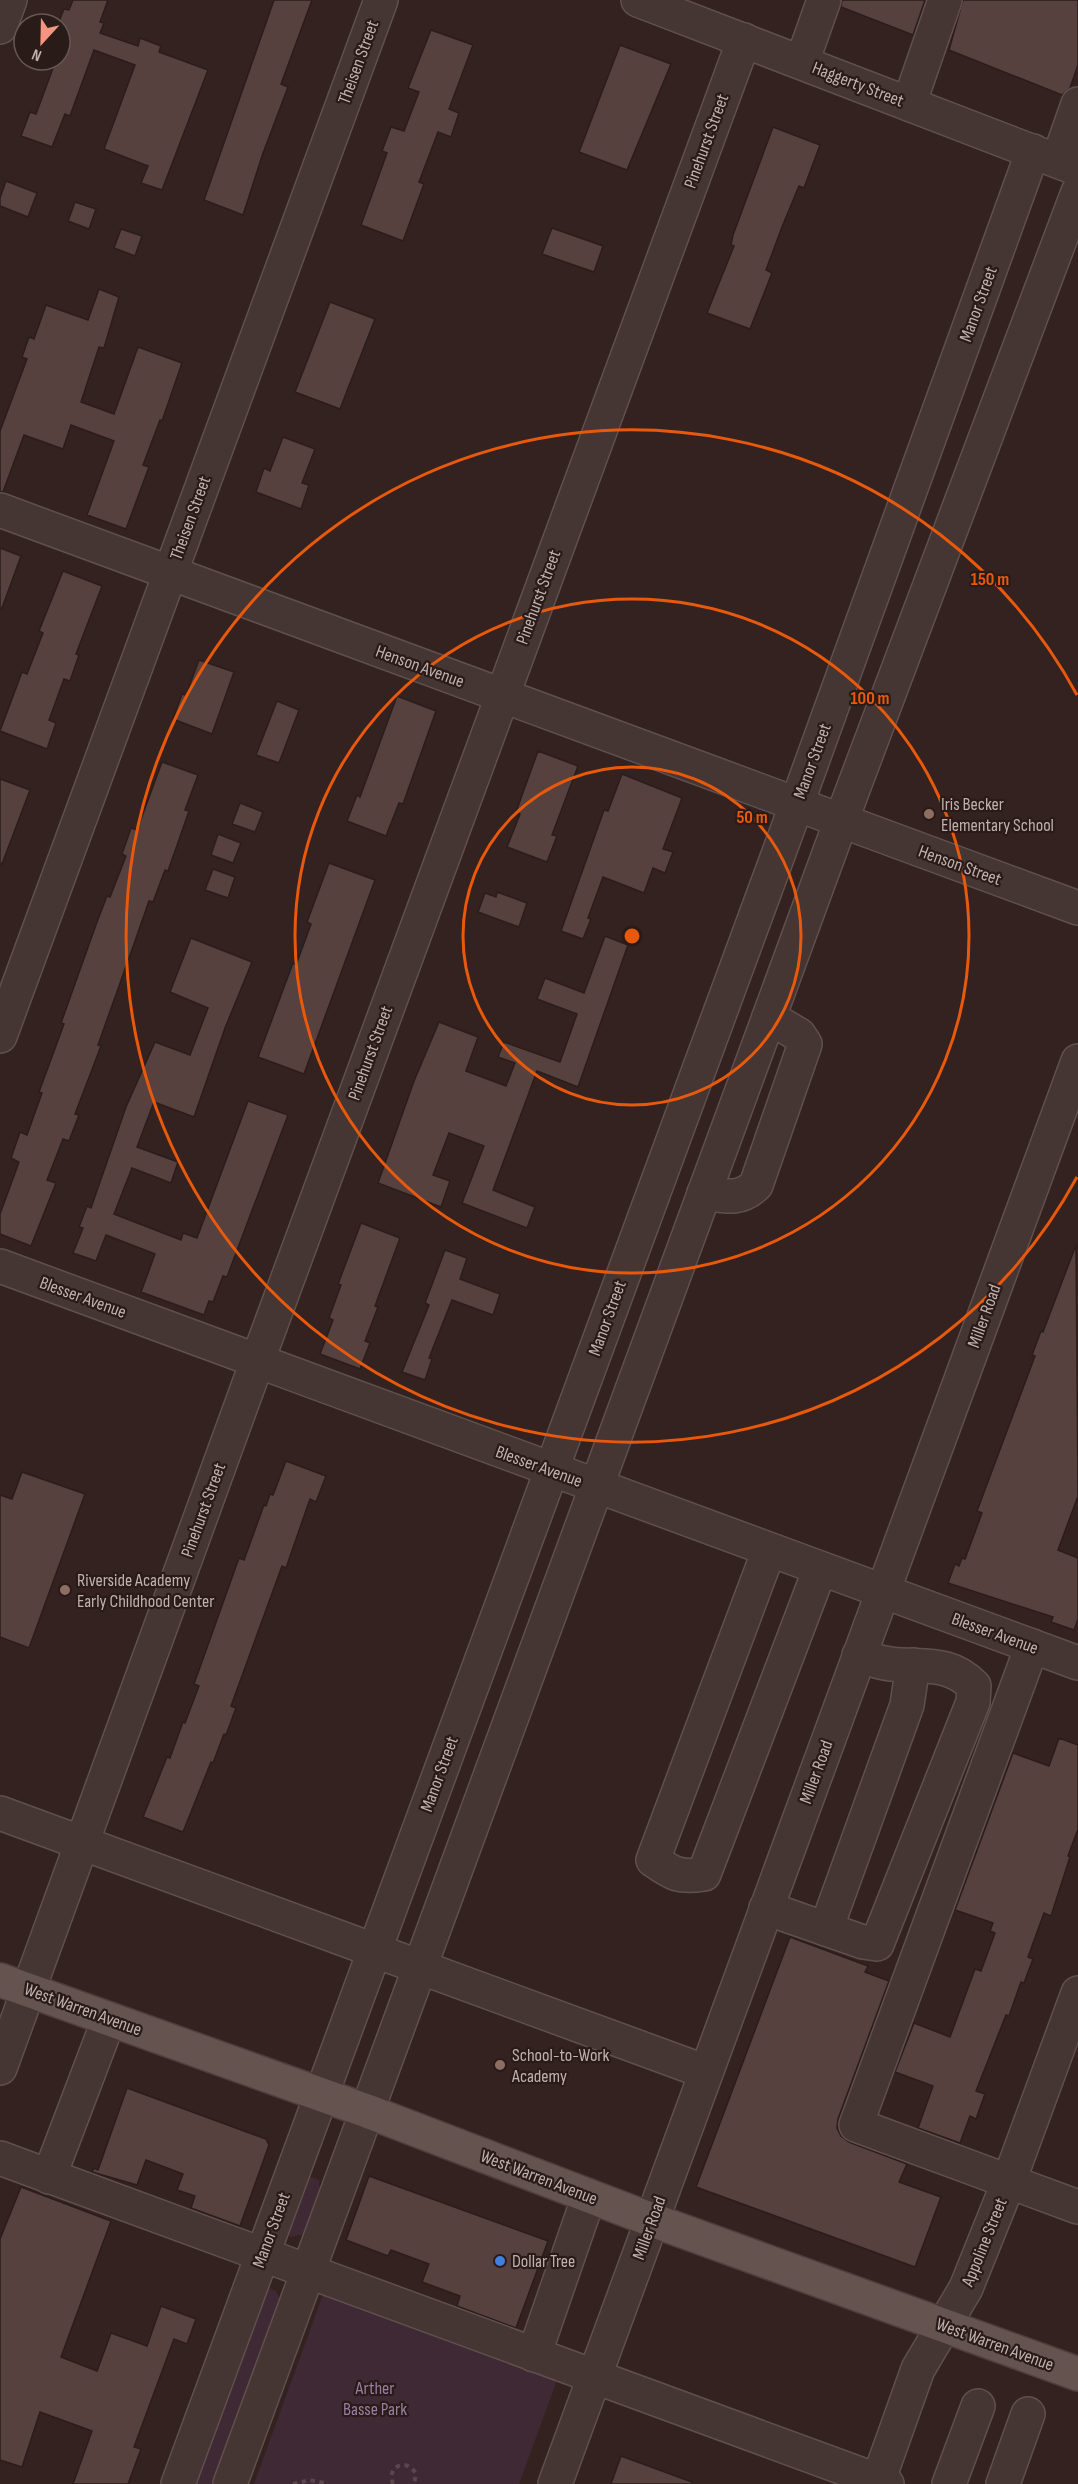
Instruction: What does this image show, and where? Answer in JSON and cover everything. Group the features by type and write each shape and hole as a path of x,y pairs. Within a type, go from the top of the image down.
{"main road":[{"name":"West Warren Avenue","path":"14,1985 321,2094 652,2220 1078,2374"}],"street":[{"path":"0,27 10,0"},
{"name":"Theisen Street","path":"0,1036 381,0"},
{"name":"Haggerty Street","path":"638,0 1056,161"},
{"path":"802,62 824,0"},
{"path":"909,104 945,0"},
{"name":"Pinehurst Street","path":"0,2068 14,1985 81,1843 744,40"},
{"name":"Manor Street","path":"178,2484 796,804 1078,104"},
{"path":"230,2484 841,821 1078,192"},
{"name":"Henson Avenue","path":"0,510 841,821"},
{"name":"Henson Street","path":"841,821 1078,908"},
{"path":"704,1193 735,1198 747,1194 756,1185 805,1044 799,1035 769,1017"},
{"name":"Miller Road","path":"555,2484 1078,1061"},
{"name":"Blesser Avenue","path":"0,1266 1078,1663"},
{"path":"769,1550 653,1860 684,1877 704,1874 820,1569"},
{"path":"1032,1646 856,2125 1078,2207"},
{"path":"859,1655 888,1664 939,1666 964,1676 974,1686 973,1702 877,1944"},
{"path":"826,1929 907,1705 913,1665"},
{"path":"974,1686 990,1682 1017,1689"},
{"path":"0,1813 420,1965 706,2072"},
{"path":"766,1908 863,1942 877,1944 915,1965"},
{"name":"Appoline Street","path":"881,2483 918,2369 966,2288 1009,2181 1078,1993"},
{"path":"49,2177 109,2019"},
{"path":"0,2158 881,2483"},
{"path":"534,2355 589,2196"},
{"path":"949,2484 978,2406"},
{"path":"1003,2484 1028,2414"}],"path":[{"path":"393,2484 391,2480 393,2470 396,2466 406,2464 416,2474 414,2484"},
{"path":"293,2484 310,2480 328,2484"}],"green space":[{"path":"306,2175 319,2180 320,2195 304,2234 291,2237 286,2233"},
{"path":"267,2287 276,2291 280,2299 280,2307 215,2484 187,2484"},
{"name":"Arther Basse Park","path":"325,2289 559,2375 519,2484 254,2484"}],"building":[{"path":"73,0 108,0 100,22 104,23 100,33 138,46 140,38 161,46 159,52 208,70 162,190 141,183 148,166 104,149 135,65 94,50 70,116 65,114 52,147 21,136 30,112 36,114 52,72 72,72 72,12 63,12 64,9 69,10"},
{"path":"274,0 312,0 281,84 288,87 243,215 204,200"},
{"path":"842,0 925,0 913,35 841,7"},
{"path":"963,0 1078,0 1078,65 1070,88 1062,95 949,50"},
{"path":"431,30 473,45 449,109 459,113 451,137 438,132 419,182 424,184 403,241 361,225 387,153 382,151 391,127 404,131 419,92 408,88"},
{"path":"620,45 671,64 627,170 579,152"},
{"path":"773,127 820,145 804,188 799,186 782,227 766,270 772,273 750,329 707,313 734,246 731,245 733,235"},
{"path":"6,181 37,193 28,217 0,206 0,198"},
{"path":"75,202 96,209 89,229 68,221"},
{"path":"552,228 603,246 594,272 542,254"},
{"path":"121,229 142,236 135,256 114,248"},
{"path":"99,289 119,297 104,348 99,347 81,402 114,414 138,347 182,363 162,421 160,420 143,465 149,467 126,529 87,515 114,441 71,425 63,449 24,435 3,492 0,492 0,431 27,359 22,357 29,337 34,339 46,305 88,320"},
{"path":"330,302 375,319 340,409 295,392"},
{"path":"283,437 315,449 302,483 309,485 301,509 256,492 264,468 270,471"},
{"path":"0,548 21,556 2,608 0,608"},
{"path":"63,571 102,586 76,654 79,655 70,681 64,679 49,720 56,723 47,749 0,731 22,672 27,674 43,633 39,631"},
{"path":"199,660 234,672 212,734 173,719 182,694 186,695"},
{"path":"397,696 436,711 403,804 399,803 386,836 347,821 357,795 360,797"},
{"path":"277,701 299,710 279,763 256,755"},
{"path":"538,751 578,766 552,835 557,836 547,862 507,847 520,814 516,812"},
{"path":"162,762 198,775 185,810 189,811 168,871 165,870 153,902 149,901 98,1045 101,1046 75,1114 79,1115 69,1141 63,1139 47,1180 56,1183 31,1246 0,1234 0,1214 19,1162 11,1158 20,1132 27,1135 42,1093 39,1092 64,1024 61,1023 107,896 110,897 126,856 122,854 131,828 137,830"},
{"path":"622,774 682,798 663,849 673,852 665,873 653,868 644,893 603,877 583,939 561,931 604,810 608,811"},
{"path":"0,779 30,790 2,864 0,864"},
{"path":"240,803 263,812 255,832 232,824"},
{"path":"218,834 241,843 233,863 211,855"},
{"path":"329,863 375,880 304,1074 258,1057 293,963 296,965 311,924 307,922"},
{"path":"213,869 235,877 228,898 205,890"},
{"path":"497,892 527,903 519,927 478,912 485,893 496,897"},
{"path":"605,936 628,945 578,1087 537,1071 493,1190 535,1207 527,1228 462,1203 484,1146 449,1133 433,1175 450,1181 441,1207 378,1183 414,1081 439,1022 478,1037 466,1071 506,1086 515,1063 498,1057 504,1042 560,1062 577,1014 537,999 545,978 584,993"},
{"path":"191,938 252,962 225,1028 194,1117 154,1102 137,1147 178,1162 171,1183 132,1168 114,1214 181,1240 183,1233 197,1238 248,1101 288,1115 227,1277 223,1276 213,1302 209,1301 204,1315 141,1292 155,1254 106,1235 96,1261 73,1253 83,1228 79,1227 87,1206 91,1208 126,1107 155,1042 190,1055 208,1008 170,992"},
{"path":"361,1223 400,1238 375,1306 378,1307 365,1341 370,1343 360,1369 320,1354 333,1320 329,1318 341,1285 338,1284"},
{"path":"1076,1245 1078,1496 1058,1550 1078,1558 1078,1619 1074,1630 1051,1622 1053,1617 948,1583 955,1564 959,1566 962,1558 965,1559 982,1513 977,1511 1035,1356 1032,1355"},
{"path":"445,1250 467,1258 460,1279 500,1294 493,1315 452,1300 429,1358 432,1359 425,1380 402,1372 429,1305 425,1303"},
{"path":"286,1461 326,1476 316,1502 310,1499 286,1568 282,1566 231,1706 236,1708 226,1735 224,1734 213,1763 211,1762 183,1832 143,1817 199,1686 194,1684 239,1558 244,1560 264,1505 266,1506 270,1494 273,1495"},
{"path":"22,1472 85,1494 29,1648 0,1637 0,1495 12,1499"},
{"path":"1059,1738 1078,1745 1078,1829 1051,1916 1044,1913 1028,1957 1033,1959 1024,1983 1021,1982 1009,2016 1006,2015 976,2091 985,2094 976,2119 970,2116 960,2143 918,2128 933,2086 895,2072 914,2023 950,2037 975,1969 981,1971 995,1933 990,1931 993,1923 955,1910 1013,1753 1049,1766"},
{"path":"790,1937 868,1966 865,1972 889,1981 838,2119 837,2128 841,2136 849,2142 907,2164 899,2182 941,2197 915,2267 696,2187"},
{"path":"127,2088 266,2139 269,2145 240,2226 191,2208 195,2196 177,2190 183,2174 146,2160 137,2185 92,2172 94,2168 98,2170"},
{"path":"369,2176 548,2241 516,2328 457,2306 460,2296 422,2282 429,2264 391,2250 388,2256 346,2240"},
{"path":"21,2187 111,2221 61,2357 97,2371 111,2333 147,2346 161,2306 196,2319 187,2344 174,2339 134,2447 141,2449 128,2484 73,2484 92,2431 40,2412 22,2467 0,2460 0,2239"},
{"path":"621,2456 692,2482 692,2484 611,2484"}],"place":[{"name":"Iris Becker Elementary School","path":"929,814"},
{"name":"Riverside Academy Early Childhood Center","path":"65,1590"},
{"name":"School-to-Work Academy","path":"500,2065"},
{"name":"Dollar Tree","path":"500,2261"}]}
